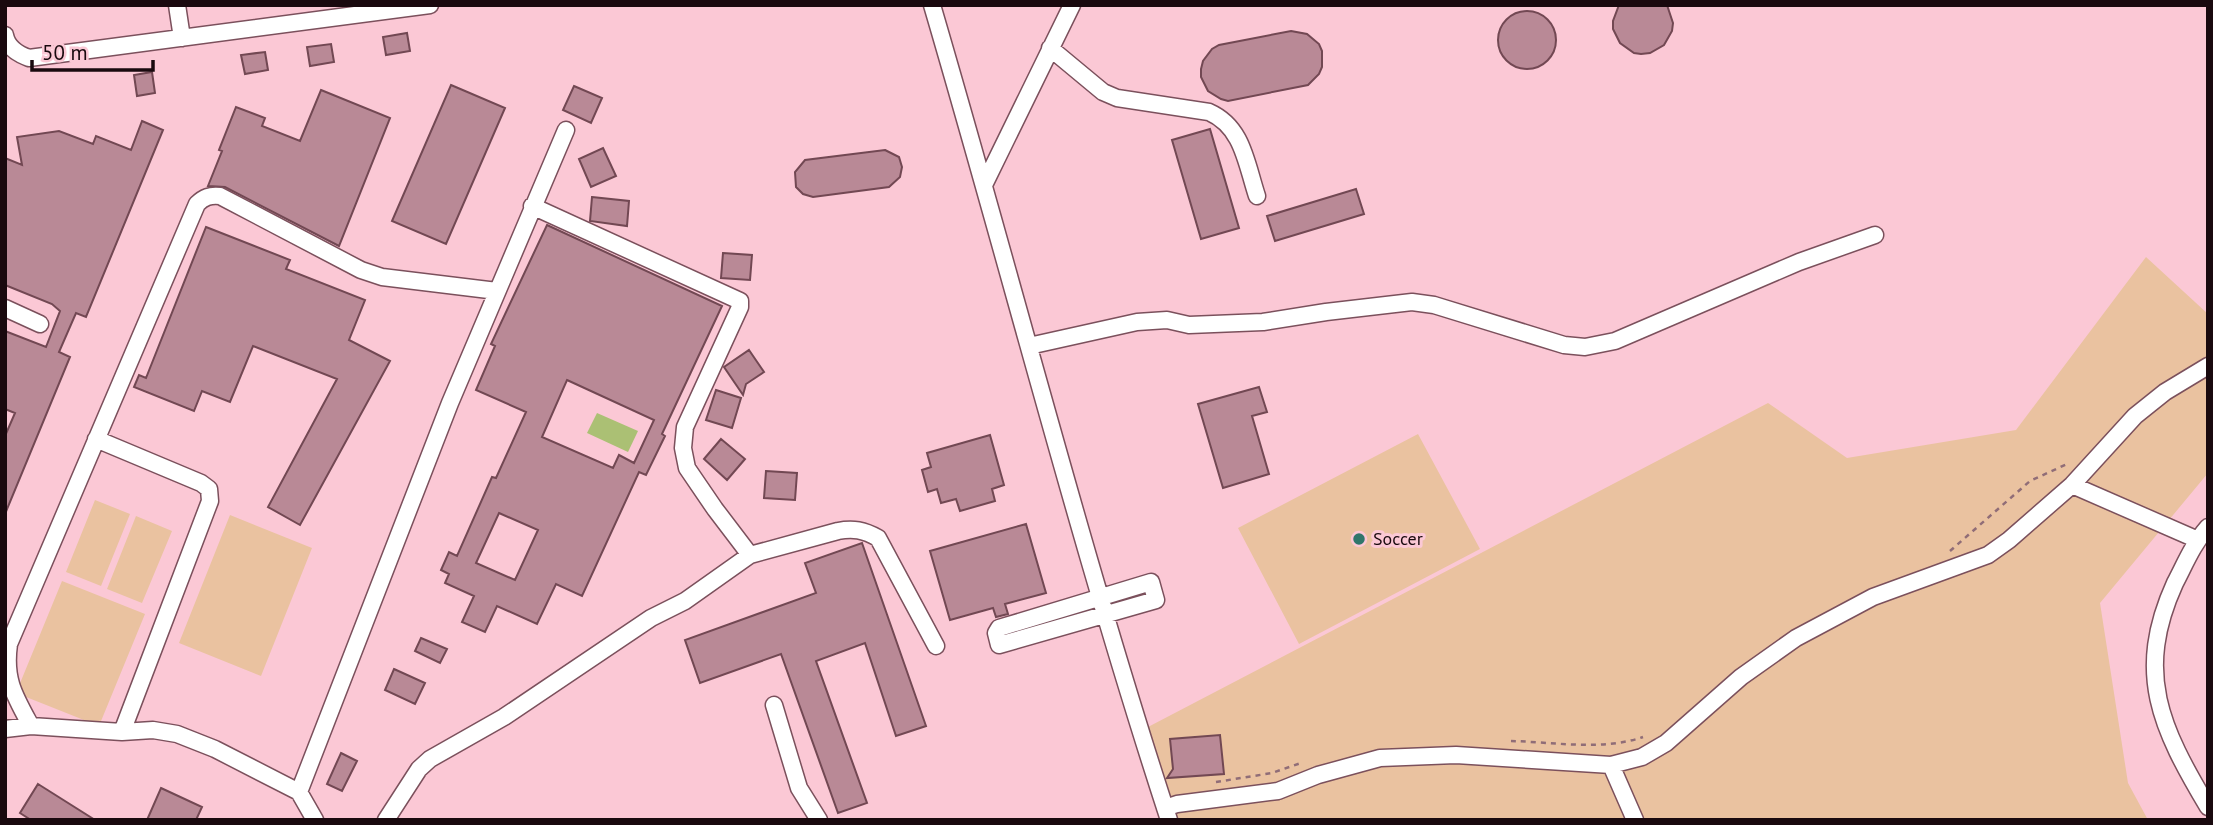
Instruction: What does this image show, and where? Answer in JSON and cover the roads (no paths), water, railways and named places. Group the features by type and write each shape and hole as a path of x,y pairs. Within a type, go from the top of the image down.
{"street":[{"path":"177,5 182,38"},
{"path":"5,34 11,47 29,58 430,5"},
{"path":"932,5 985,183 1099,598 1167,814 1177,804 1278,791 1318,775 1380,758 1456,755 1611,765 1630,762 1654,751 1680,732 1741,677 1796,638 1873,597 1988,555 2072,485 2135,416 2208,366"},
{"path":"985,183 1072,5"},
{"path":"1049,48 1102,92 1117,98 1209,112 1220,117 1235,132 1257,196"},
{"path":"299,792 450,403 566,130"},
{"path":"31,726 11,684 6,665 9,644 197,204 203,198 220,196 361,270 382,277 496,291"},
{"path":"532,206 740,301 740,307 685,427 683,448 687,468 750,555"},
{"path":"1029,345 1136,322 1167,320 1189,325 1263,322 1412,302 1434,305 1564,345 1585,347 1615,341 1809,258 1875,235"},
{"path":"5,308 40,324"},
{"path":"96,439 201,483 209,489 210,501 122,732"},
{"path":"2072,485 2197,540"},
{"path":"2208,527 2197,540 2169,599 2160,624 2154,657 2164,724 2208,807"},
{"path":"387,820 419,769 430,759 504,717 651,618 685,601 750,555 838,531 866,531 878,538 936,646"},
{"path":"1150,582 1156,600 1105,615 1040,624 1099,598 1150,582"},
{"path":"774,705 799,788 819,820"},
{"path":"5,729 31,726 122,732 153,730 177,734 215,749 299,792 315,820"},
{"path":"1611,765 1635,820"}],"place":[{"name":"Soccer","path":"1359,539"}]}
